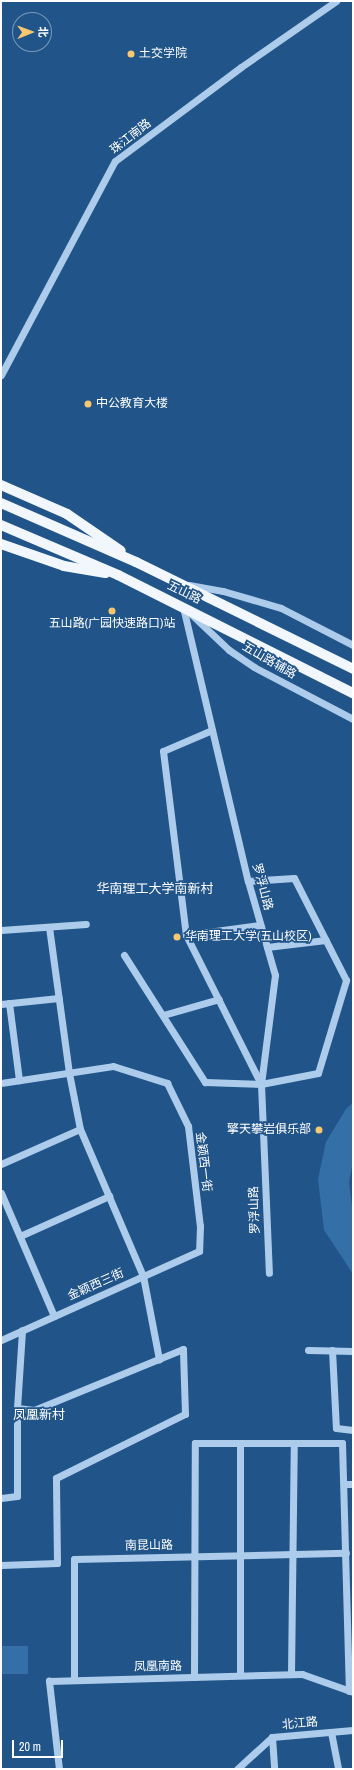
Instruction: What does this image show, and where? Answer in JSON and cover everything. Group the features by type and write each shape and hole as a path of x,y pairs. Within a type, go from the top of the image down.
{"main road":[{"path":"1,485 67,514 136,562"},
{"name":"五山路","path":"1,503 136,562 353,669"},
{"name":"五山路","path":"1,524 118,575 353,693"},
{"path":"1,544 64,566 118,575"}],"street":[{"name":"珠江南路","path":"1,375 115,161 241,68 336,1"},
{"path":"178,583 223,591 282,608 353,645"},
{"name":"五山路辅路","path":"183,607 229,650 254,667 353,720"},
{"name":"罗浮山路","path":"183,607 248,881 275,975 262,1084 269,1273"},
{"path":"212,730 163,751 186,935 262,1084"},
{"path":"124,955 205,1082 262,1084 318,1074 346,980 294,878 248,881"},
{"path":"1,930 86,924"},
{"path":"186,935 260,925"},
{"path":"49,927 69,1073 80,1129 143,1276 159,1359"},
{"path":"267,947 326,940"},
{"path":"1,1004 59,998"},
{"path":"162,1015 219,999"},
{"path":"9,1003 19,1080"},
{"name":"金颖西一街","path":"1,1083 113,1066 167,1083 188,1126 200,1226 199,1251"},
{"path":"1,1164 80,1129"},
{"path":"1,1194 54,1316"},
{"path":"20,1236 109,1196"},
{"name":"金颖西三街","path":"1,1340 199,1251"},
{"path":"1,1498 17,1496 17,1408 22,1330"},
{"path":"1,1565 56,1563 56,1478 185,1414 182,1349 34,1410 17,1408"},
{"path":"308,1350 353,1351"},
{"path":"332,1350 336,1428 353,1430"},
{"path":"194,1677 196,1443 342,1443 350,1630 351,1691"},
{"path":"240,1443 240,1675"},
{"path":"291,1674 294,1443"},
{"path":"344,1484 353,1484"},
{"name":"南昆山路","path":"74,1680 74,1559 346,1553"},
{"name":"凤凰南路","path":"59,1769 49,1681 302,1674 351,1691"},
{"name":"北江路","path":"237,1769 272,1737 353,1730"},
{"path":"331,1732 338,1769"},
{"path":"272,1737 274,1769"}],"shaded area":[{"path":"353,1103 353,1161 349,1182 353,1215 353,1274 324,1230 318,1179 326,1142 346,1109"},
{"path":"1,1646 28,1646 28,1674 1,1674"}],"place":[{"name":"土交学院","path":"131,54"},
{"name":"中公教育大楼","path":"88,404"},
{"name":"五山路(广园快速路口)站","path":"112,611"},
{"name":"华南理工大学(五山校区)","path":"177,937"},
{"name":"擎天攀岩俱乐部","path":"319,1130"}],"district":[{"name":"华南理工大学南新村","path":"155,889"},
{"name":"凤凰新村","path":"39,1415"}]}
